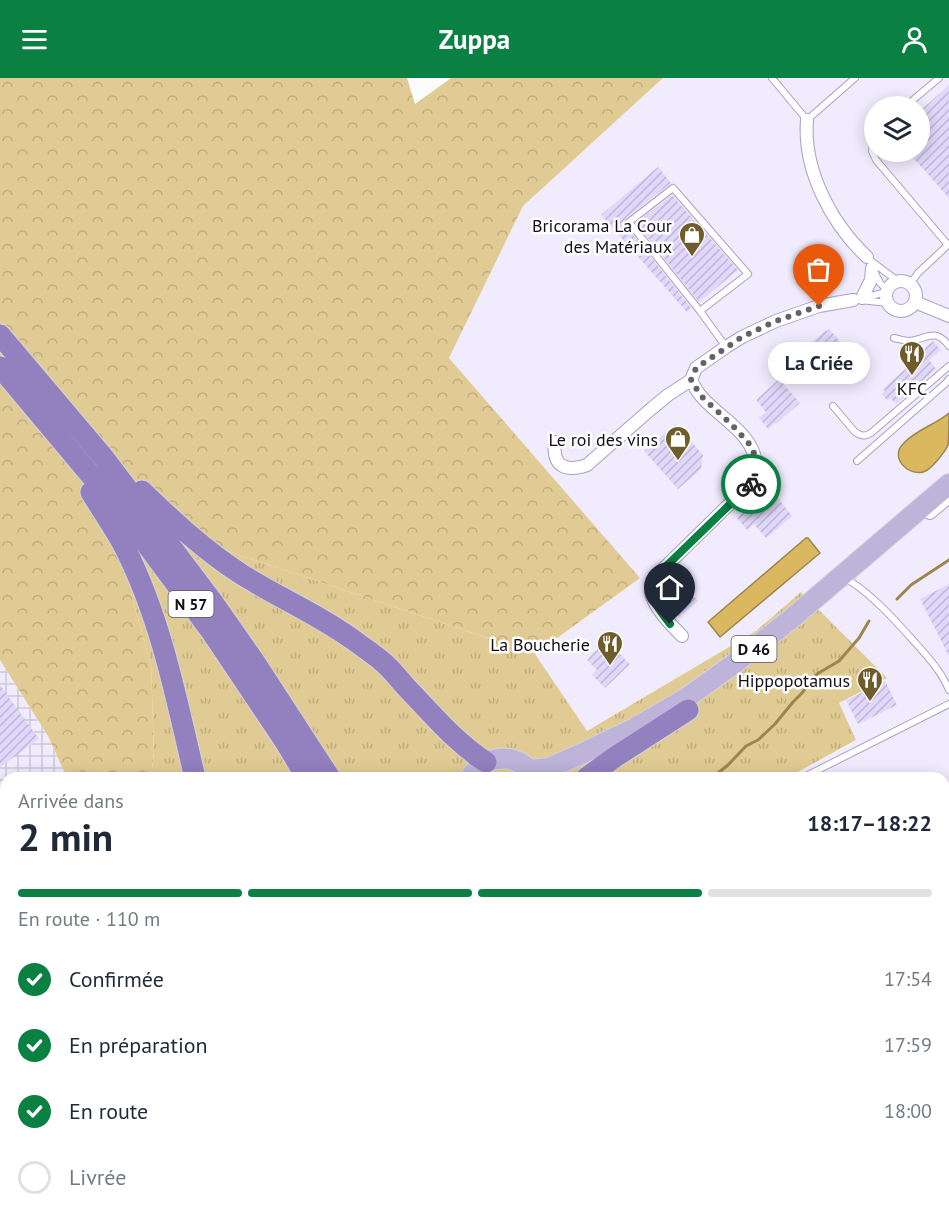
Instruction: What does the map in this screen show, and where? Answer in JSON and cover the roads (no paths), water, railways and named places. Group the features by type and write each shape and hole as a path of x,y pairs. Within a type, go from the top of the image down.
{"highway":[{"name":"N 57","path":"0,335 104,458 212,602 254,661 326,772"},
{"name":"N 57","path":"0,367 130,522 211,631 303,772"},
{"path":"61,439 126,549 142,588 161,641 194,772"},
{"path":"104,458 189,536 215,556 239,573 331,625 385,664 454,737 486,762"},
{"path":"594,772 688,710"}],"main road":[{"name":"D 46","path":"539,772 635,728 685,699 791,619 949,484"},
{"name":"D 46","path":"570,772 633,736 688,710 738,676 949,496"},
{"path":"474,772 486,762 499,758 512,759 532,772"}],"street":[{"path":"555,442 556,461 564,467 576,469 587,465 668,395 691,380 696,368 742,337 776,321 819,306 857,299 871,280 869,263 840,225 816,180 806,134 807,120"},
{"path":"905,283 915,289 915,302 906,311 900,311 891,307 887,295 890,286 905,283"},
{"path":"915,302 949,316"},
{"path":"682,636 670,624 654,601 651,584 657,575 751,483 756,468 755,455 748,442 701,396 691,380"}],"lane":[{"path":"772,78 807,120 855,78"},
{"path":"918,96 939,78"},
{"path":"869,263 905,283 948,244 878,162"},
{"path":"700,311 748,274 673,188 629,222 726,347"},
{"path":"869,263 887,295"},
{"path":"857,299 887,295"},
{"path":"857,299 887,295"},
{"path":"894,338 906,341 932,335 944,339 949,346"},
{"path":"833,406 855,432 867,436 949,366"},
{"path":"857,461 949,379"},
{"path":"850,581 866,592 928,656 949,690"},
{"path":"814,772 949,704"}],"waterway":[{"path":"897,599 911,585 949,560"},
{"path":"719,772 746,746 758,740 775,724 817,674 839,661 859,638 869,621"}],"place":[{"name":"Bricorama La Cour des Matériaux","path":"692,258"},
{"name":"La Criée","path":"819,306"},
{"name":"KFC","path":"912,377"},
{"name":"Le roi des vins","path":"678,462"},
{"name":"La Boucherie","path":"610,667"},
{"name":"Hippopotamus","path":"870,703"}]}
